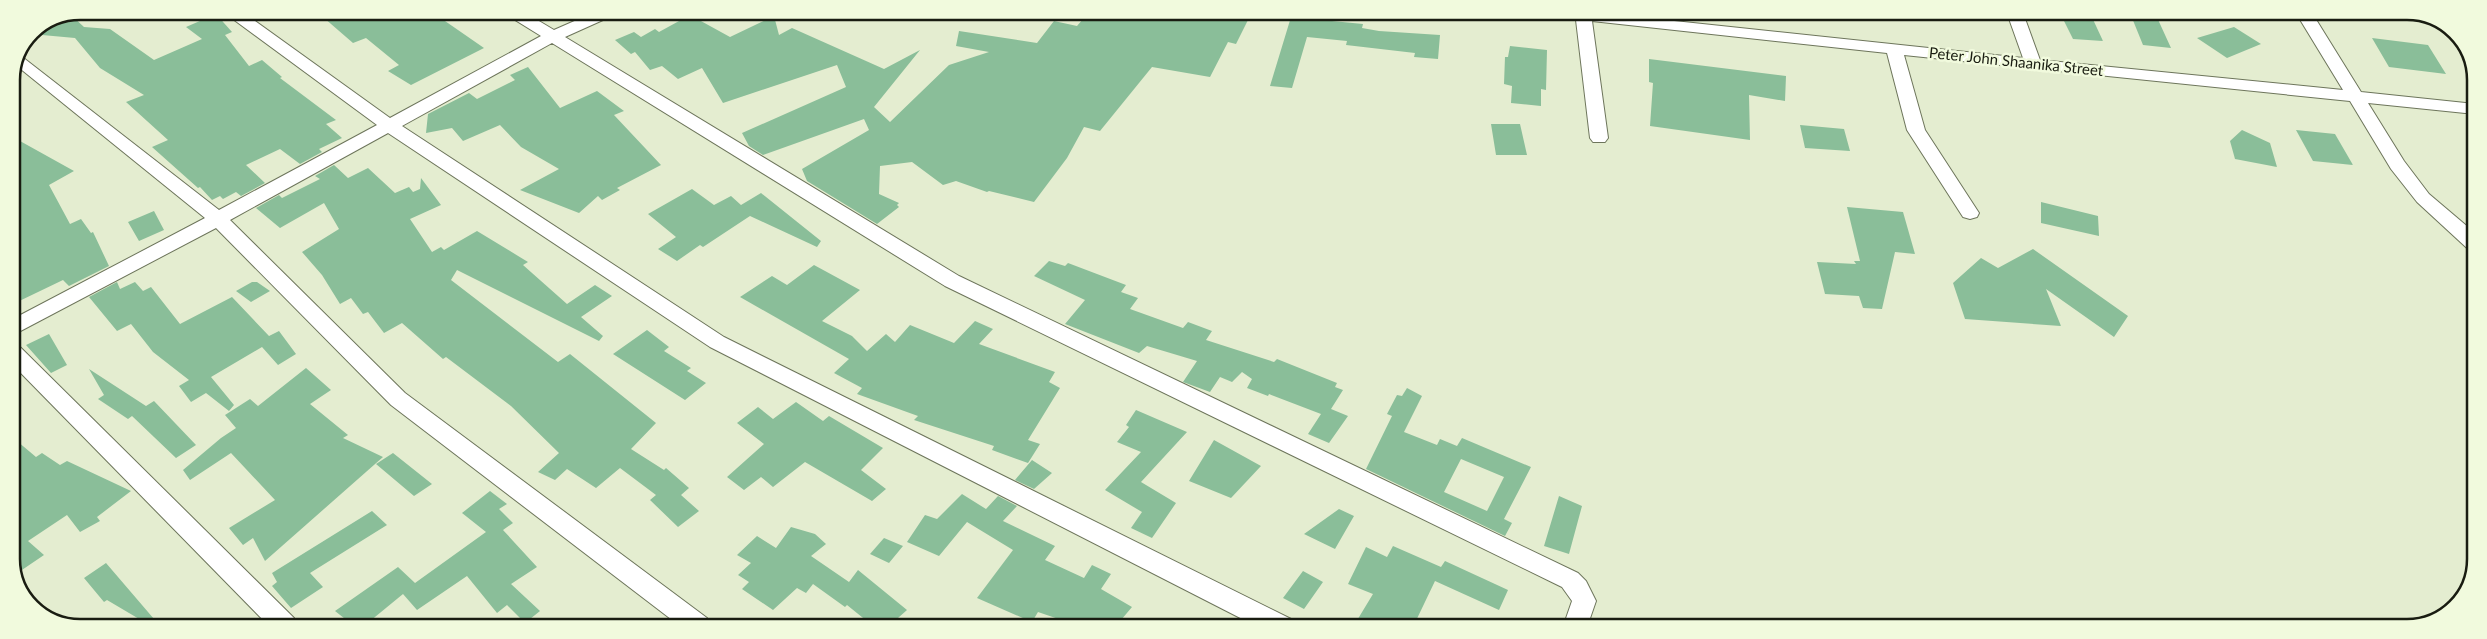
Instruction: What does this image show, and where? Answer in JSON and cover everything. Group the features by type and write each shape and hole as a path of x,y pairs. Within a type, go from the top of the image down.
{"street":[{"path":"242,20 388,125 717,342 1266,619"},
{"path":"526,20 952,281 1570,580 1578,588 1584,600 1578,619"},
{"path":"20,324 218,219 553,36 590,20"},
{"path":"1585,20 1599,138"},
{"name":"Peter John Shaanika Street","path":"1637,20 2033,64 2467,108"},
{"path":"2017,20 2033,64"},
{"path":"2308,20 2352,96 2396,165 2423,198 2467,237"},
{"path":"1894,49 1916,130 1970,213"},
{"path":"23,62 218,219 398,399 689,619"},
{"path":"20,359 278,619"}],"building":[{"path":"77,20 84,27 110,29 154,60 202,39 186,27 202,20 221,20 232,32 225,35 249,66 262,60 282,77 280,78 336,120 326,124 342,138 319,149 322,152 300,164 280,149 246,165 265,183 241,196 236,192 223,199 220,196 212,200 200,187 198,188 152,147 168,140 126,102 144,95 100,68 75,38 41,35 57,25"},
{"path":"326,20 444,20 484,48 411,85 388,71 399,65 366,38 353,43"},
{"path":"681,20 699,20 730,37 766,20 775,20 779,35 792,28 884,69 920,50 874,107 890,122 949,65 989,52 956,46 959,31 1037,43 1054,21 1077,26 1082,20 1248,20 1236,44 1228,42 1210,77 1152,67 1100,131 1084,127 1067,158 1034,202 987,192 956,181 943,185 912,162 880,166 879,194 899,203 897,205 899,207 877,224 807,181 802,169 869,130 864,119 763,155 749,146 742,133 846,87 837,65 723,103 702,68 678,79 662,66 650,70 635,52 631,54 615,40 634,32 641,37 655,29 659,32"},
{"path":"1290,20 1322,20 1363,24 1362,28 1379,31 1440,35 1438,59 1414,57 1415,53 1346,45 1347,41 1307,37 1292,88 1270,86"},
{"path":"2064,20 2093,20 2103,41 2073,39"},
{"path":"2133,20 2158,20 2171,48 2143,45"},
{"path":"2234,27 2261,44 2227,58 2197,38"},
{"path":"2372,38 2428,45 2446,74 2389,67"},
{"path":"1510,46 1547,50 1546,90 1541,89 1541,106 1511,103 1512,86 1504,84 1505,57 1508,57"},
{"path":"1649,59 1786,76 1785,101 1749,95 1750,140 1650,126 1653,83 1649,82"},
{"path":"528,67 560,108 597,91 624,111 614,115 661,165 617,188 620,190 602,200 598,196 579,213 520,190 559,169 521,147 500,125 463,141 452,128 426,133 428,114 469,93 477,99 515,80 510,75"},
{"path":"1491,124 1520,124 1527,155 1496,155"},
{"path":"1800,125 1844,129 1850,151 1805,148"},
{"path":"2242,130 2270,143 2277,167 2235,159 2230,141"},
{"path":"2296,130 2335,134 2353,165 2313,161"},
{"path":"20,141 74,171 49,185 70,224 81,219 91,233 93,232 109,266 69,286 63,280 20,301"},
{"path":"334,165 348,178 368,168 395,193 409,187 413,192 420,189 421,178 441,205 410,219 432,252 441,247 444,250 477,231 528,262 523,265 567,304 595,285 612,296 581,317 603,336 599,341 457,270 451,280 558,362 570,354 656,423 631,449 664,470 666,468 689,488 681,495 699,511 678,527 650,500 656,495 620,468 596,488 567,469 555,480 538,472 559,453 511,406 446,357 443,359 402,323 384,333 368,312 363,314 351,298 340,304 322,275 302,252 339,229 324,203 280,228 256,208 279,195 282,198 320,179 315,176"},
{"path":"692,189 714,205 731,196 741,205 761,193 821,241 817,247 750,216 703,247 700,245 677,261 658,249 676,237 648,214"},
{"path":"2041,202 2098,216 2099,236 2041,223"},
{"path":"1847,207 1903,212 1915,254 1895,252 1882,309 1863,308 1859,296 1825,294 1817,262 1856,264 1854,261 1860,261"},
{"path":"154,211 164,230 139,241 128,222"},
{"path":"2033,249 2128,316 2114,337 2046,289 2061,326 1965,319 1953,283 1981,258 1998,268"},
{"path":"1049,261 1065,266 1068,263 1126,285 1121,292 1138,298 1130,309 1183,328 1188,322 1212,331 1206,340 1274,362 1277,359 1337,383 1335,387 1343,390 1331,409 1348,416 1329,443 1308,434 1321,414 1269,394 1268,396 1247,388 1252,379 1242,372 1232,382 1220,377 1210,392 1183,382 1197,361 1147,346 1139,353 1065,324 1085,300 1034,276"},
{"path":"814,265 860,290 822,321 852,336 867,351 886,334 895,342 910,325 954,343 975,321 993,329 979,344 1055,372 1049,382 1060,388 1028,440 1040,444 1028,463 992,450 994,446 914,420 918,416 857,394 862,388 834,373 849,359 740,297 772,276 787,285"},
{"path":"117,282 120,289 135,282 143,291 151,287 180,324 232,297 269,336 279,331 296,354 278,365 262,347 211,377 234,405 229,411 206,393 191,402 179,386 189,380 153,352 131,324 117,331 89,297"},
{"path":"252,282 257,282 270,291 251,302 236,291"},
{"path":"647,330 669,347 664,351 691,368 687,371 706,383 685,400 613,354"},
{"path":"49,334 67,365 51,373 26,345"},
{"path":"306,368 331,390 310,404 348,435 343,438 383,457 265,561 253,538 243,545 229,528 275,500 231,453 190,480 183,470 236,428 225,415 250,399 258,406"},
{"path":"89,369 146,406 154,401 196,445 176,458 132,416 128,419 98,399 104,395"},
{"path":"1407,388 1422,396 1404,432 1437,445 1440,439 1457,446 1462,438 1531,467 1504,519 1512,523 1505,536 1366,469 1392,416 1387,414 1397,395 1402,396","holes":["1461,459 1504,477 1487,511 1444,492"]},
{"path":"796,402 823,421 829,416 883,448 861,470 886,489 872,501 805,462 773,487 761,477 744,490 727,477 764,444 737,423 758,407 773,419"},
{"path":"1136,410 1187,432 1141,482 1176,503 1152,538 1131,528 1142,512 1105,490 1141,452 1117,442 1129,427 1126,425"},
{"path":"1214,440 1261,466 1231,498 1189,481"},
{"path":"20,444 36,457 42,453 60,465 67,461 131,491 97,517 100,521 80,532 67,515 28,541 44,555 21,571"},
{"path":"393,453 432,484 414,496 376,464"},
{"path":"1032,460 1052,473 1034,489 1015,480"},
{"path":"490,491 507,504 499,509 513,523 503,530 537,567 511,584 540,611 530,619 521,619 507,605 497,613 467,576 417,610 403,594 373,619 345,619 335,611 398,567 415,583 486,532 462,513"},
{"path":"962,494 986,509 998,496 1017,506 1003,521 1055,546 1045,560 1084,578 1092,565 1111,574 1101,589 1132,607 1122,619 1058,619 1038,612 1034,619 1025,619 977,598 1013,550 967,522 939,556 907,542 925,515 937,519"},
{"path":"1559,496 1582,506 1569,554 1544,546"},
{"path":"1339,509 1354,516 1335,549 1304,534"},
{"path":"372,511 387,525 310,573 323,587 291,608 272,586 277,582 272,573"},
{"path":"791,527 815,534 826,544 811,556 849,582 858,570 907,610 897,619 864,619 847,605 845,607 813,584 806,593 797,588 773,610 742,589 749,582 738,575 751,563 737,555 757,536 776,548"},
{"path":"884,538 903,546 889,563 870,554"},
{"path":"1393,546 1441,567 1445,561 1508,590 1499,610 1435,581 1417,619 1358,619 1373,594 1348,584 1366,547 1387,557"},
{"path":"106,563 154,619 139,619 107,600 104,602 84,578"},
{"path":"1303,571 1323,582 1304,609 1283,598"}]}
